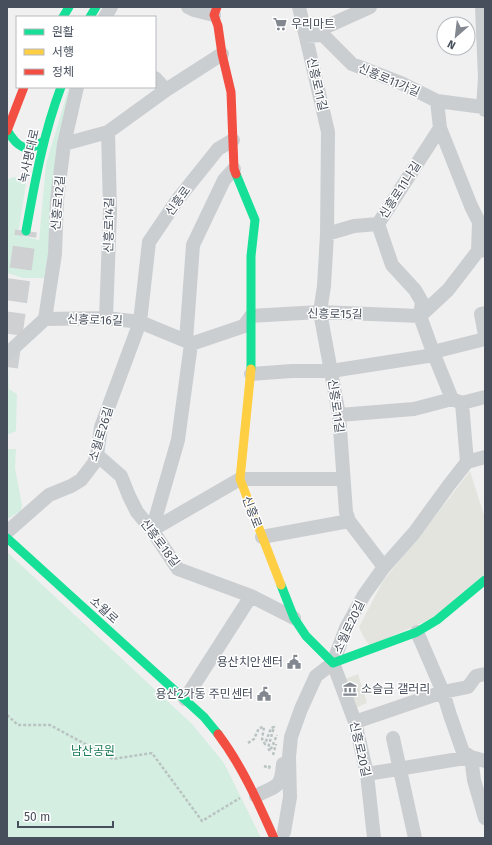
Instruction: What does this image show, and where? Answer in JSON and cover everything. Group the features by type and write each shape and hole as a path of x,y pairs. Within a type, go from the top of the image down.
{"street":[{"path":"64,16 69,7"},
{"path":"91,16 96,7"},
{"path":"106,16 111,7"},
{"path":"188,7 194,10 215,11"},
{"name":"신흥로11길","path":"299,7 328,132 327,234 324,286 320,312 339,415 346,512 349,521 384,567"},
{"path":"306,36 370,7"},
{"path":"482,7 485,78 484,109"},
{"name":"신흥로","path":"215,11 222,54 231,92 234,169 255,220 251,256 251,374 240,479 294,618 306,636 333,663"},
{"name":"신흥로11가길","path":"306,36 322,35 352,64 401,83 437,101 484,109"},
{"path":"64,144 108,132 166,90 222,54"},
{"path":"156,79 166,90"},
{"path":"24,88 7,131 16,143 30,149 37,147 44,141"},
{"name":"녹사평대로","path":"26,231 38,162 53,108 61,88"},
{"name":"신흥로12길","path":"45,319 55,254 57,200 64,144 77,88"},
{"path":"437,101 440,128 471,206 482,220 482,250 448,290 420,316 433,354 457,401 467,462 485,458"},
{"name":"신흥로11나길","path":"420,316 422,302 415,290 392,265 378,224 440,128"},
{"name":"신흥로14길","path":"106,318 110,210 108,132"},
{"name":"신흥로","path":"140,322 149,242 178,199 218,149 233,140"},
{"path":"152,530 178,440 189,342 193,245 224,180 234,169"},
{"path":"327,234 354,226 378,224"},
{"name":"신흥로15길","path":"250,316 320,312 420,316"},
{"path":"485,313 481,314 485,335"},
{"path":"189,342 244,326 250,316"},
{"name":"신흥로16길","path":"45,319 106,318 140,322 189,342"},
{"path":"7,354 45,319"},
{"name":"소월로26길","path":"7,532 49,495 81,480 94,463 97,456 101,427 140,322"},
{"path":"251,374 292,371 331,371 433,354 485,339"},
{"path":"339,415 414,410 485,397"},
{"name":"신흥로18길","path":"97,456 121,476 129,496 138,512 178,569 251,596 294,618"},
{"name":"소월로20길","path":"282,836 290,797 289,757 286,735 301,709 316,676 333,663 346,628 364,595 384,567 414,533 467,462"},
{"path":"152,530 240,479 343,479"},
{"path":"262,537 349,521"},
{"name":"소월로","path":"7,538 185,699 208,715 228,740 262,796 282,836"},
{"path":"333,663 417,632 437,620 485,580"},
{"path":"185,699 251,596"},
{"path":"417,632 443,692 463,752 471,757 485,761"},
{"name":"신흥로20길","path":"333,663 355,722 367,774 374,838"},
{"path":"355,722 443,692 468,687 476,676 485,674"},
{"path":"262,796 277,786 281,780 286,735"},
{"path":"393,738 415,838"},
{"path":"367,774 471,757"},
{"path":"471,757 474,780 485,818"},
{"path":"277,819 282,836"}],"path":[{"path":"7,715 18,725 50,725 114,759 152,753 202,821 241,797"},
{"path":"248,743 254,739 259,728 264,727 262,738 265,744 271,728 274,727 268,748 270,751 278,734 286,735"}],"shaded area":[{"path":"470,471 485,518 485,574 433,618 370,646 359,627 383,581"},
{"name":"소슬금 갤러리","path":"358,674 367,703 353,709 343,680"}],"green space":[{"path":"69,88 46,278 23,278 7,273 7,181 8,179 18,177 22,178 26,183 18,235 39,240 46,164"},
{"path":"7,366 9,389 17,394 16,431 7,435"},
{"path":"7,449 16,449 15,468 22,505 21,511 7,519"},
{"name":"남산공원","path":"7,552 192,724 224,763 261,838 7,838"}],"tunnel":[{"path":"7,367 26,231"}],"traffic: fast":[{"path":"64,16 69,7"},
{"path":"91,16 96,7"},
{"path":"26,231 44,140 61,88"},
{"path":"7,130 14,141 22,147 32,147 44,141"},
{"path":"236,174 255,220 251,256 251,369"},
{"path":"7,538 204,717 218,734"},
{"path":"281,585 294,618 306,636 333,663 417,632 437,620 485,580"}],"traffic: slow":[{"path":"251,369 240,479 281,585"}],"traffic: jam":[{"path":"217,7 214,15 218,26 222,54 231,92 234,169 236,174"},
{"path":"7,131 24,88"},
{"path":"218,734 242,771 274,838"}],"place":[{"name":"우리마트","path":"280,24"},
{"name":"용산치안센터","path":"294,662"},
{"name":"소슬금 갤러리","path":"350,689"},
{"name":"용산2가동 주민센터","path":"264,694"}]}
